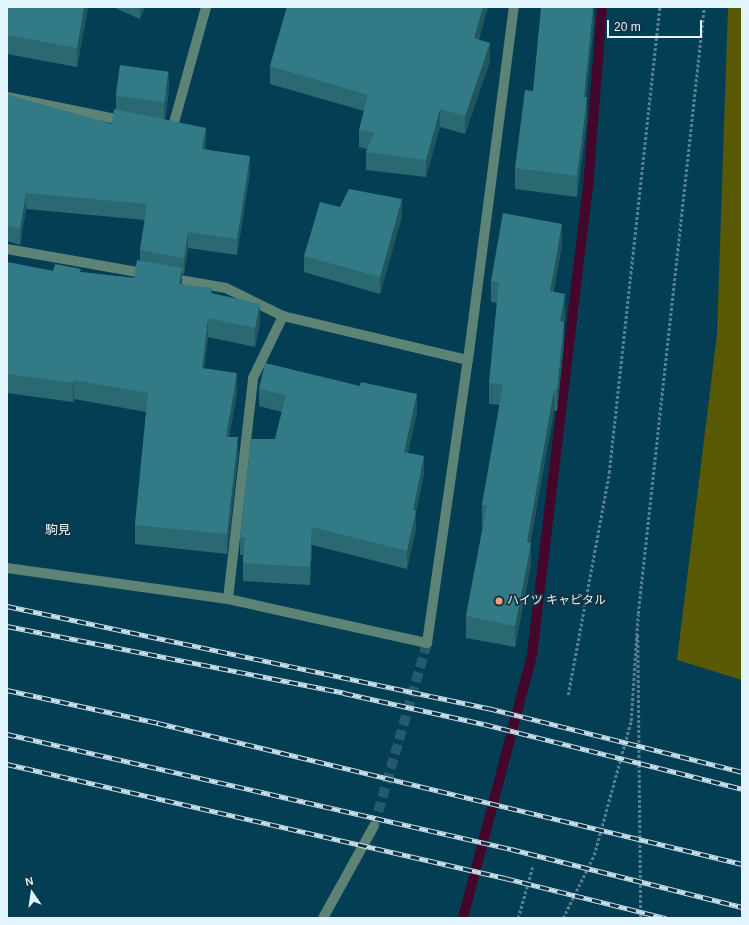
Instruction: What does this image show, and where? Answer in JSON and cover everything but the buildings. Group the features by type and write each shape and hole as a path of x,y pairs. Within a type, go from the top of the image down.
{"street":[{"path":"157,127 172,130 206,7"},
{"path":"7,568 228,599 427,643 468,360 514,7"},
{"path":"7,97 134,122"},
{"path":"7,249 226,288 283,316 468,360"},
{"path":"228,599 253,378 283,316"},
{"path":"323,918 374,826"}],"path":[{"path":"568,695 609,473 660,7"},
{"path":"563,918 594,855 631,721 638,614 704,7"},
{"path":"638,614 641,918"},
{"path":"518,918 533,865"}],"shaded area":[{"path":"728,7 742,7 742,680 677,660 717,334"}],"waterway":[{"path":"463,918 532,655 588,188 602,7"}],"tunnel":[{"path":"374,826 427,643"}],"railway":[{"path":"7,606 488,708 742,772"},
{"path":"7,626 344,693 484,724 742,789"},
{"path":"7,690 158,723 742,864"},
{"path":"7,734 511,849 742,907"},
{"path":"7,764 505,878 666,918"}],"place":[{"name":"ハイツ キャピタル","path":"499,601"}],"district":[{"name":"駒見","path":"58,530"}]}
